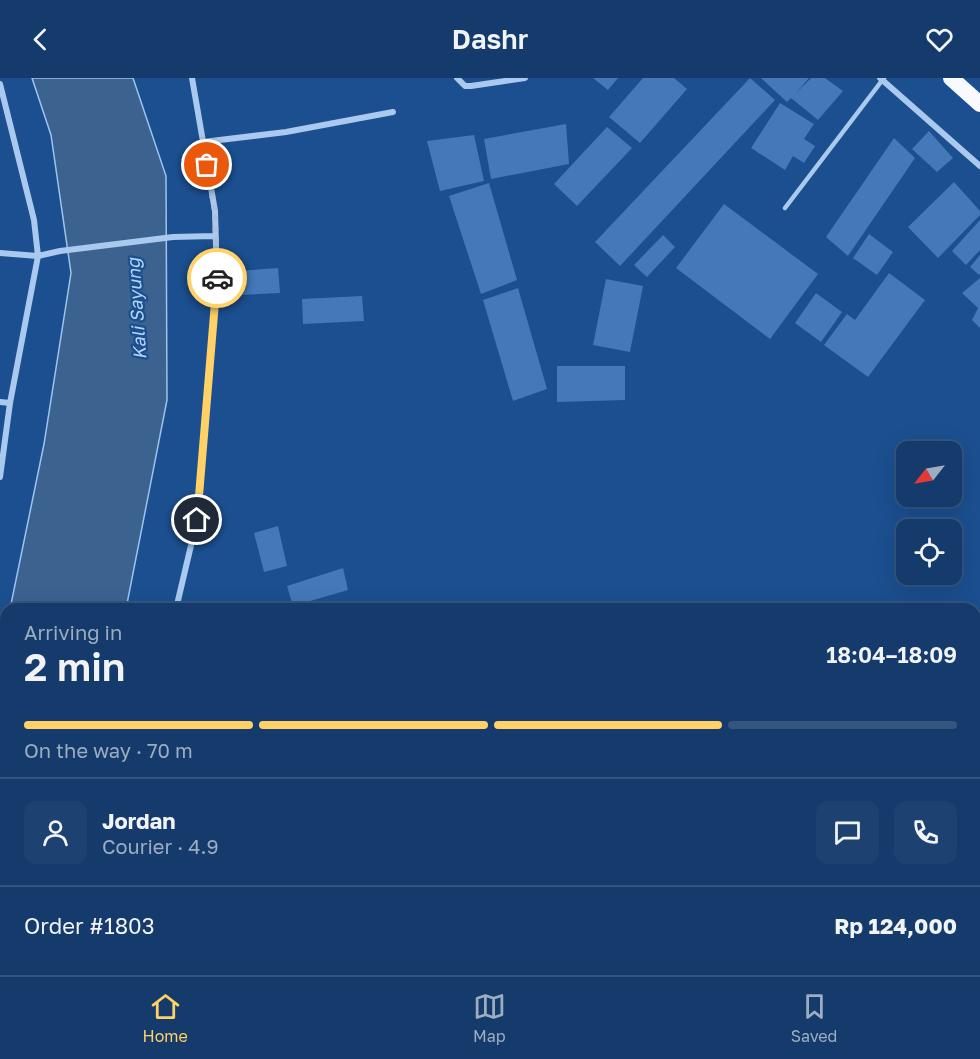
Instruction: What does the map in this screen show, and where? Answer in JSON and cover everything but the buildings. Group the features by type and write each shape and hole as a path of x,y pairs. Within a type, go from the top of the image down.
{"highway":[{"path":"951,78 980,104"}],"street":[{"path":"177,603 197,520 217,279 215,212 192,78"},
{"path":"457,78 465,86 471,86 525,78"},
{"path":"882,79 980,166"},
{"path":"0,84 34,220 38,256 10,403 0,477"},
{"path":"203,142 286,132 393,112"},
{"path":"0,253 38,256 60,251 173,237 214,236"},
{"path":"0,402 10,403"}],"lane":[{"path":"785,208 882,79"}],"water":[{"name":"Kali Sayung","path":"32,78 133,78 166,176 167,400 127,603 11,603 44,444 71,273 51,135"}],"way so far":[{"path":"207,165 215,212 217,278"}],"route":[{"path":"197,520 217,278"}]}
